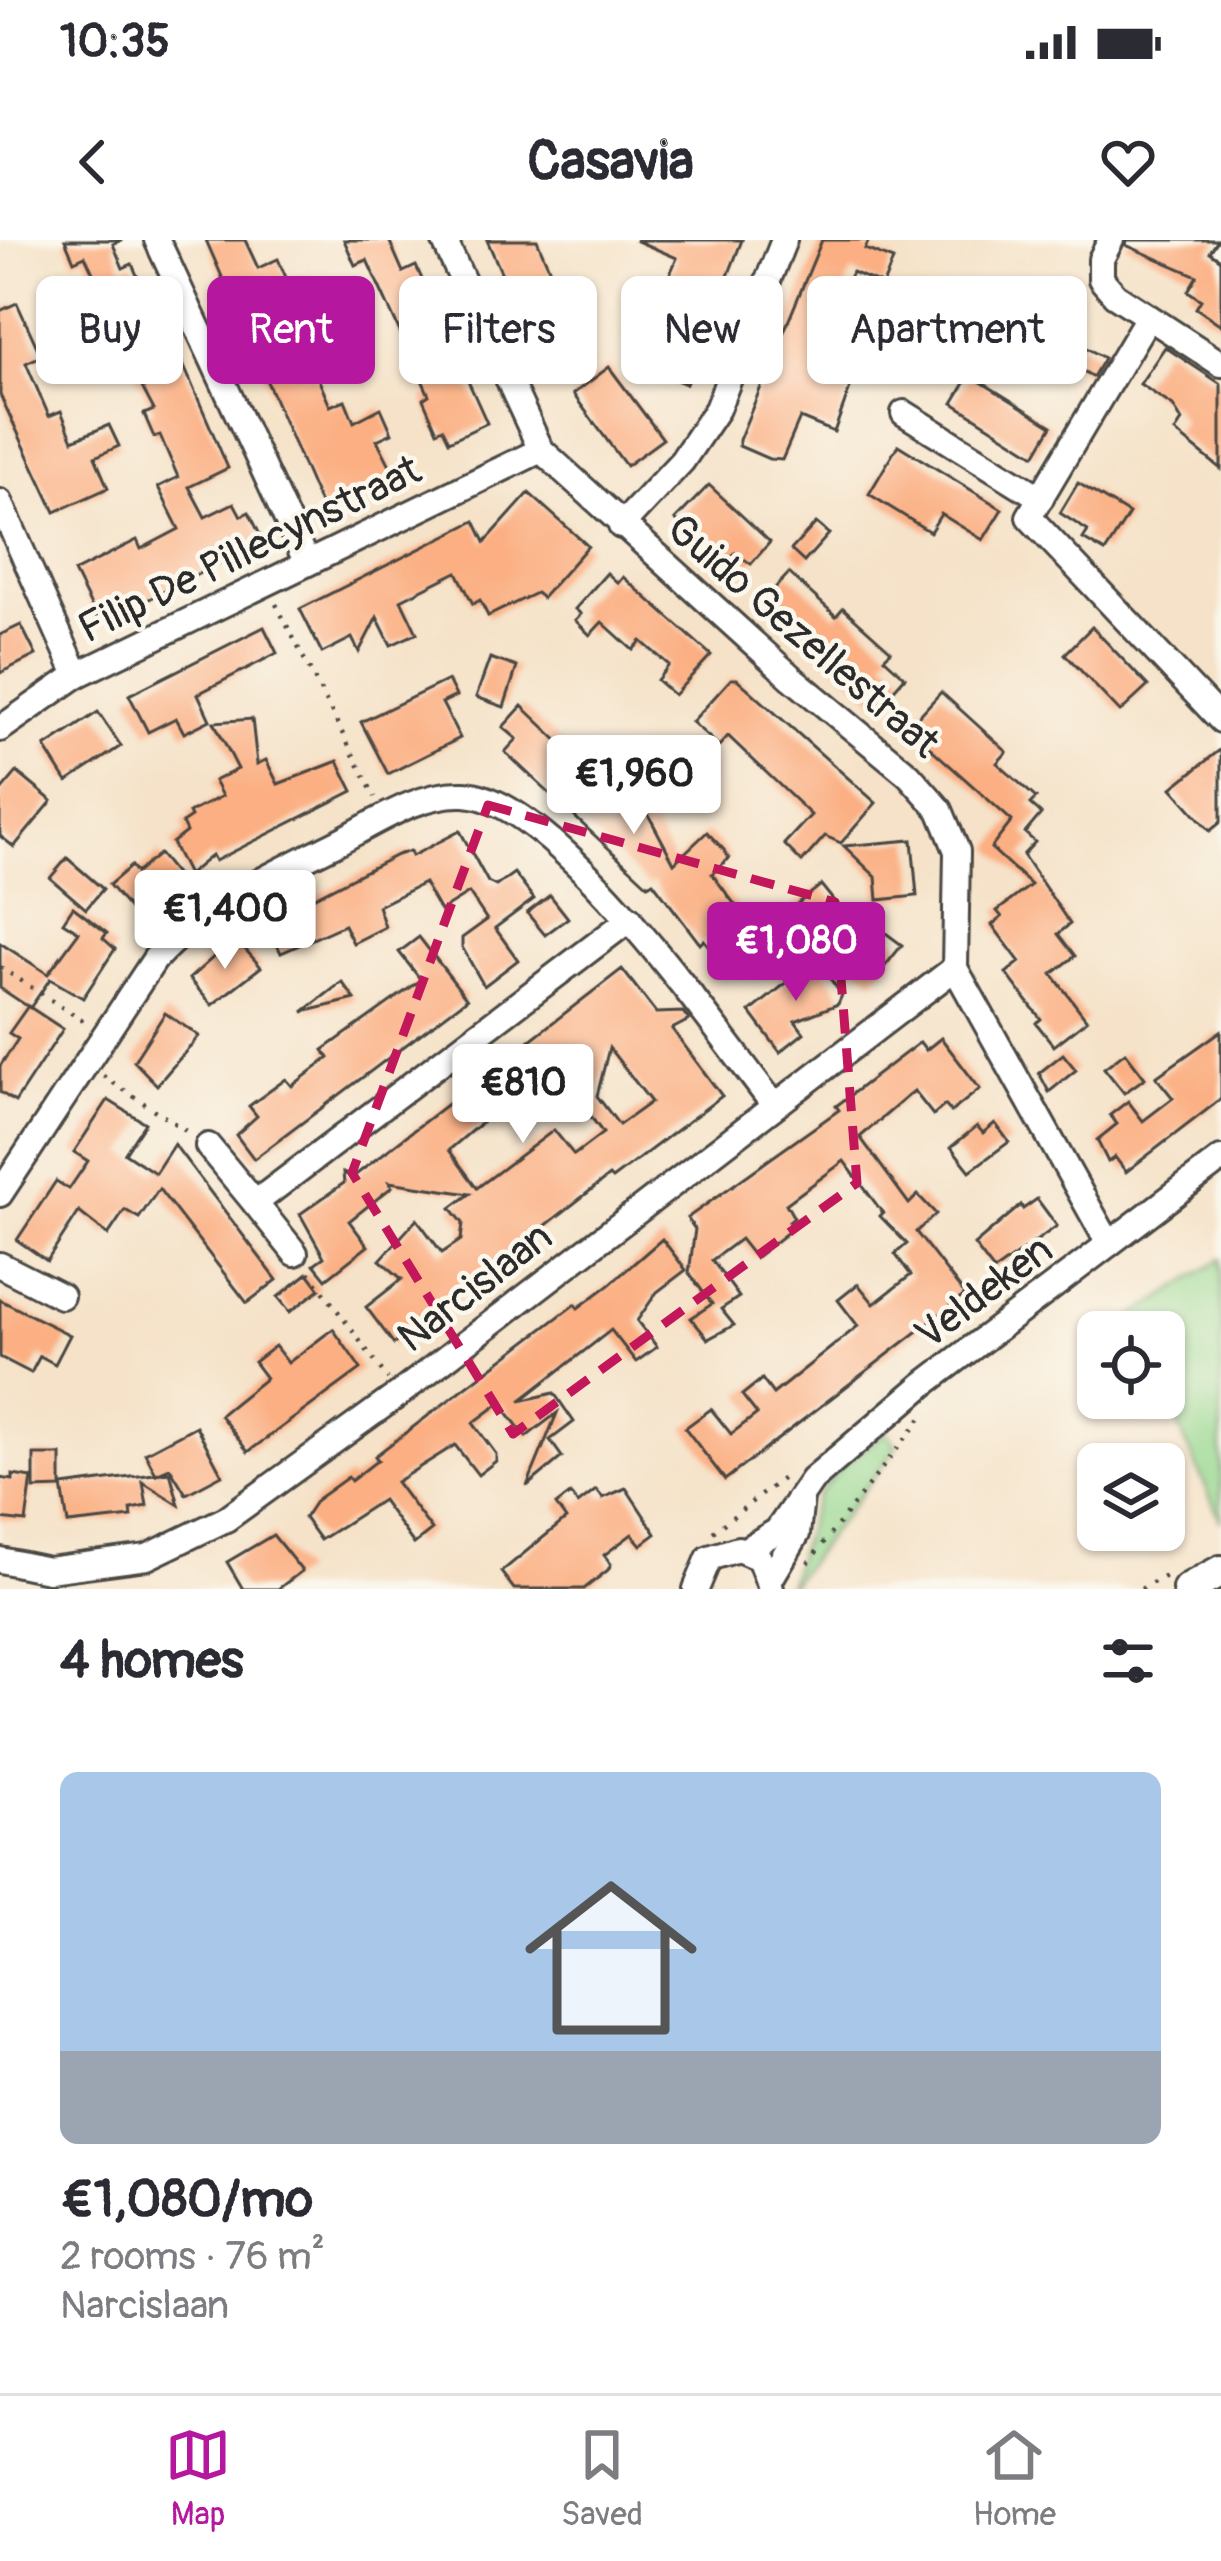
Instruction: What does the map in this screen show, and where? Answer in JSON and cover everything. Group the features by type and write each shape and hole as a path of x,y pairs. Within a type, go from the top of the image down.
{"main road":[{"path":"1188,1589 1221,1571"}],"street":[{"path":"157,240 306,561"},
{"name":"Guido Gezellestraat","path":"444,240 541,450 621,526 909,775 940,810 957,851 955,968"},
{"path":"621,526 682,461 717,409 784,240"},
{"path":"1112,240 1101,259 1101,279 1148,317 1221,364"},
{"path":"1148,317 1029,518 1221,720"},
{"path":"904,413 1040,498"},
{"name":"Filip De Pillecynstraat","path":"0,729 77,675 541,450"},
{"path":"0,502 77,675"},
{"path":"0,1194 155,959 204,914 434,797 476,795 522,819 631,919 774,1105"},
{"path":"255,1203 631,919"},
{"path":"955,968 1109,1244"},
{"name":"Narcislaan","path":"0,1560 49,1570 146,1557 226,1519 399,1394 955,968"},
{"path":"208,1146 295,1253"},
{"name":"Veldeken","path":"745,1550 777,1531 801,1495 836,1457 923,1385 1221,1159"},
{"path":"0,1265 61,1295"},
{"name":"Veldeken","path":"771,1584 797,1534 801,1495"},
{"name":"Veldeken","path":"671,1589 698,1579 722,1550 745,1550 759,1558 771,1584"}],"path":[{"path":"265,582 385,818"},
{"path":"0,967 105,1035"},
{"path":"86,1064 208,1146"},
{"path":"295,1253 399,1394"},
{"path":"803,1571 927,1415 923,1385"}],"highlighted area":[{"path":"488,805 835,902 857,1183 513,1434 352,1173"}],"green space":[{"path":"1221,1259 1221,1521 1176,1419 1185,1419 1185,1311 1142,1311"},
{"path":"887,1432 897,1447 787,1589 817,1495 844,1465"}],"building":[{"path":"65,240 122,240 113,244 123,268 132,264 137,276 94,276 85,256 74,261"},
{"path":"206,240 245,240 258,268 278,259 285,276 222,276"},
{"path":"344,240 389,240 403,272 416,266 421,276 399,276 399,330 367,260 355,265"},
{"path":"487,240 537,240 552,276 503,276"},
{"path":"635,240 742,240 728,276 669,276 677,258"},
{"path":"822,240 869,240 865,249 893,260 887,276 852,272 850,276 807,276"},
{"path":"1127,240 1218,240 1210,252 1221,260 1221,325 1196,308 1201,300 1188,291 1197,276 1126,245"},
{"path":"807,276 807,384 852,384 834,432 800,418 782,460 739,446 739,440 762,384 783,384 783,334"},
{"path":"17,303 36,345 36,358 26,363 49,416 61,411 73,440 109,425 119,446 95,457 108,488 55,512 0,395 0,311"},
{"path":"1165,347 1221,384 1221,469 1175,432 1182,421 1173,406 1140,384"},
{"path":"1087,348 1104,358 1093,377 1087,373"},
{"path":"183,364 228,468 189,487 205,517 234,503 241,516 249,512 263,541 100,624 74,572 137,540 141,549 179,529 158,487 178,477 160,435 154,437 144,414 154,410 140,384 183,384"},
{"path":"609,367 663,439 626,466 573,394 586,384 597,384 597,376"},
{"path":"268,384 320,384 330,406 345,400 354,422 381,408 392,433 377,440 395,475 323,511"},
{"path":"424,384 469,384 487,423 449,441 443,428 437,431 423,399 429,395"},
{"path":"965,384 984,384 1052,426 1035,455 953,403"},
{"path":"898,445 1002,509 983,540 941,514 930,532 869,494"},
{"path":"1078,483 1129,514 1105,552 1083,539 1088,531 1060,513"},
{"path":"709,485 770,542 751,564 735,553 726,563 675,520"},
{"path":"529,493 588,546 542,598 536,593 488,616 480,600 473,604 457,572 401,600 417,633 391,645 377,617 359,652 352,638 322,653 300,609 475,521 485,542"},
{"path":"816,523 829,534 804,562 791,550"},
{"path":"607,573 618,583 623,577 711,655 674,695 657,680 669,665 641,641 633,650 602,622 590,635 575,620 581,614 575,609"},
{"path":"789,573 836,616 843,608 891,651 884,658 905,677 881,704 764,600"},
{"path":"21,625 36,655 0,673 0,635"},
{"path":"264,627 277,653 198,694 210,720 184,733 176,718 148,732 129,695"},
{"path":"1092,627 1148,686 1120,712 1065,654"},
{"path":"490,658 517,667 504,707 476,697"},
{"path":"731,679 737,679 876,803 841,843 825,836 802,862 784,844 811,815 728,736 719,746 692,722"},
{"path":"448,680 456,696 442,703 460,738 388,774 361,722"},
{"path":"941,692 1007,752 997,763 1036,798 1030,804 1041,814 1025,833 1035,842 1023,855 1070,924 1058,934 1075,956 1052,974 1087,1020 1054,1046 1036,1023 1041,1019 1006,973 1020,962 992,925 1002,917 997,911 1031,885 991,848 1012,821 908,728"},
{"path":"522,706 593,774 597,770 649,816 674,863 707,832 724,850 729,858 712,874 745,925 734,933 756,960 742,971 721,944 712,950 704,940 700,944 653,882 648,885 505,752 517,739 503,727"},
{"path":"98,712 121,746 67,782 45,747"},
{"path":"252,719 257,764 266,760 278,784 338,761 353,791 215,861 212,855 188,875 172,843 186,832 182,823 191,817 189,813 222,796 214,781 238,769 214,722"},
{"path":"1221,749 1221,822 1210,831 1172,788"},
{"path":"17,772 52,801 14,847 0,836 0,792"},
{"path":"460,831 488,882 496,886 514,873 534,899 495,928 518,960 484,986 462,947 462,938 487,920 469,893 440,911 424,883 378,906 385,927 353,943 344,925 281,953 266,922 397,855 410,851 412,856"},
{"path":"912,840 917,896 878,900 876,877 844,846"},
{"path":"159,854 181,881 137,918 109,885 131,866 136,873"},
{"path":"67,858 103,889 86,909 50,878"},
{"path":"821,885 846,916 852,908 902,945 874,980 787,912"},
{"path":"550,895 568,918 545,935 527,913"},
{"path":"73,907 107,933 103,938 115,949 83,998 50,979 30,1008 0,988 0,943 48,974 79,932 63,922"},
{"path":"419,937 467,999 254,1159 236,1135 257,1116 249,1106 286,1079 292,1086 329,1058 323,1050 421,980 399,952"},
{"path":"235,938 261,967 212,1005 189,979"},
{"path":"816,959 842,995 838,1004 795,1021 804,1033 780,1052 750,1012"},
{"path":"622,969 656,1013 683,1012 689,1020 672,1029 722,1096 612,1179 609,1176 394,1344 366,1307 402,1279 380,1260 417,1219 442,1253 461,1240 463,1223 451,1208 470,1194 389,1182 392,1187 349,1221 368,1246 326,1279 314,1264 324,1257 300,1214 344,1183 343,1173 353,1177","holes":["609,1048 651,1102 619,1125 597,1096","559,1074 603,1133 574,1155 554,1130 477,1188 449,1150 502,1105 508,1113"]},
{"path":"342,982 355,999 303,1012"},
{"path":"28,1006 63,1029 15,1102 0,1092 0,1066 18,1039 9,1033"},
{"path":"165,1013 199,1036 157,1085 134,1061"},
{"path":"1221,1031 1221,1099 1126,1172 1115,1157 1108,1162 1097,1140 1117,1124 1110,1115 1128,1101 1143,1121 1173,1098 1156,1077"},
{"path":"941,1038 980,1089 951,1112 945,1105 933,1115 914,1091 860,1137 909,1204 918,1195 936,1214 916,1232 965,1295 725,1480 685,1428 711,1409 731,1434 757,1414 742,1395 762,1379 773,1394 858,1326 838,1300 858,1284 874,1304 911,1275 895,1254 907,1244 880,1216 883,1213 844,1161 786,1204 794,1218 789,1222 793,1228 755,1258 740,1239 712,1260 739,1297 721,1309 734,1325 708,1339 691,1318 712,1304 689,1273 695,1229 687,1218 839,1110 836,1106 920,1042 926,1050"},
{"path":"1125,1052 1145,1078 1124,1093 1104,1068"},
{"path":"1063,1054 1076,1070 1049,1092 1039,1073"},
{"path":"108,1100 145,1123 125,1153 155,1173 174,1144 277,1280 247,1303 159,1189 139,1218 125,1210 108,1235 79,1212 47,1261 17,1240 56,1181 69,1189 88,1161 74,1152"},
{"path":"995,1123 1009,1142 970,1171 951,1147 977,1126 983,1133"},
{"path":"1037,1199 1057,1226 994,1271 974,1245 1021,1205 1023,1209"},
{"path":"662,1239 686,1270 657,1292 637,1321 657,1347 636,1362 611,1330 520,1401 554,1393 574,1422 550,1440 562,1457 527,1486 557,1413 526,1437 500,1403 473,1423 496,1454 496,1461 478,1475 455,1445 396,1482 432,1530 414,1544 382,1500 320,1540 304,1518 316,1500 348,1477 351,1481 378,1460 375,1456 575,1304 578,1308 609,1285"},
{"path":"308,1273 320,1289 290,1312 278,1297"},
{"path":"0,1300 70,1335 55,1364 40,1356 31,1373 0,1357"},
{"path":"333,1329 361,1369 248,1452 220,1415 266,1378 254,1362 275,1346 288,1363"},
{"path":"196,1426 222,1475 186,1494 170,1468 156,1474 145,1453"},
{"path":"34,1455 61,1455 61,1488 34,1489"},
{"path":"170,1472 179,1505 143,1482 147,1506 131,1509 132,1517 68,1524 62,1486"},
{"path":"13,1475 32,1478 26,1522 0,1519 0,1478 13,1480"},
{"path":"626,1488 656,1534 641,1545 632,1534 604,1555 611,1564 608,1570 584,1589 514,1589 501,1572 566,1519 556,1505 570,1494 578,1504 596,1490 603,1498"},
{"path":"273,1535 302,1571 278,1589 243,1589 227,1562"}]}
